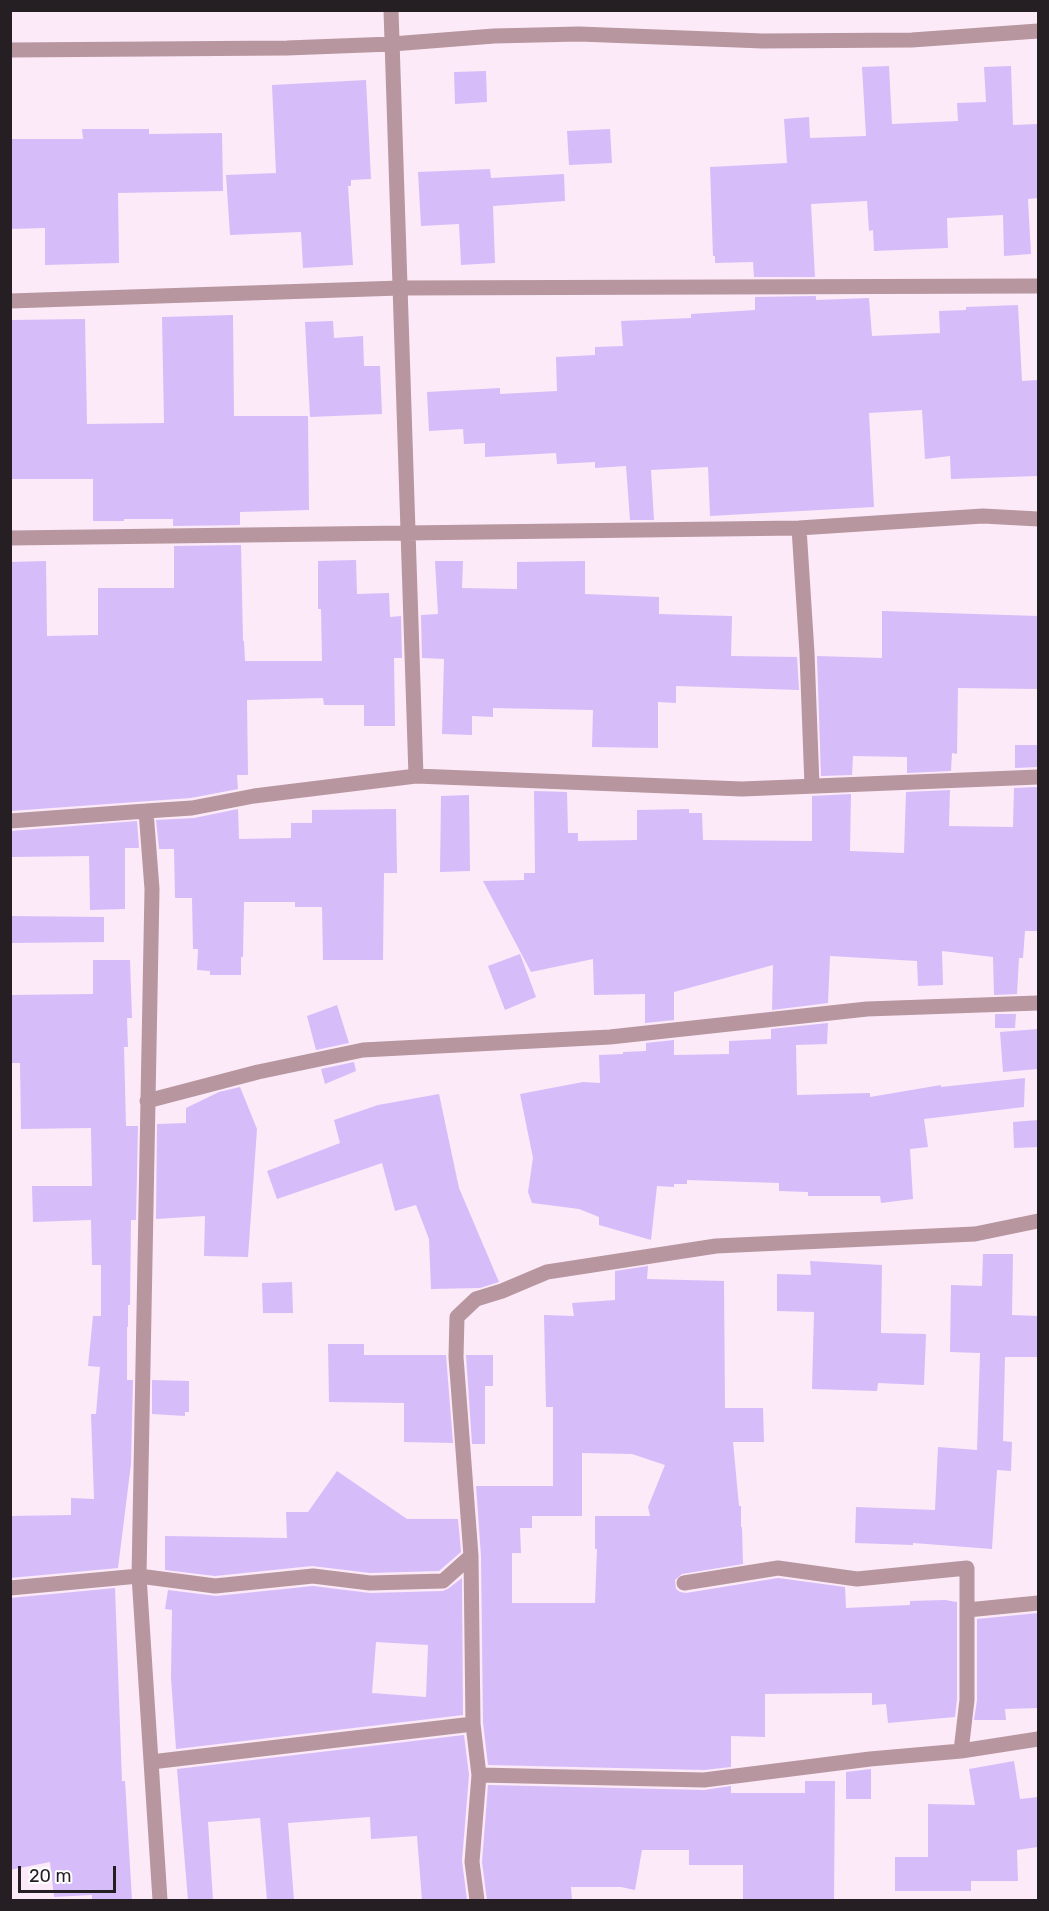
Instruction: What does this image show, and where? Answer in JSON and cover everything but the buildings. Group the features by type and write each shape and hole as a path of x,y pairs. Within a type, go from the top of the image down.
{"street":[{"path":"391,10 416,776"},
{"path":"10,50 287,48 392,44 494,36 579,34 763,41 912,40 1038,31"},
{"path":"10,302 400,288 1038,286"},
{"path":"10,538 799,528 982,516 1038,519"},
{"path":"799,528 812,786"},
{"path":"10,821 192,808 255,796 416,776 742,789 1038,777"},
{"path":"146,811 152,889 139,1576 160,1900"},
{"path":"147,1101 258,1072 363,1050 610,1036 867,1009 1038,1004"},
{"path":"477,1900 472,1862 479,1775 473,1724 471,1556 456,1357 457,1317 476,1299 547,1272 716,1246 975,1234 1038,1221"},
{"path":"10,1588 139,1576 215,1586 313,1576 370,1583 442,1581 471,1556"},
{"path":"684,1583 778,1568 857,1579 967,1568 967,1700 962,1751"},
{"path":"967,1610 1038,1604"},
{"path":"151,1762 473,1724"},
{"path":"479,1775 704,1780 962,1751 1038,1739"}]}
